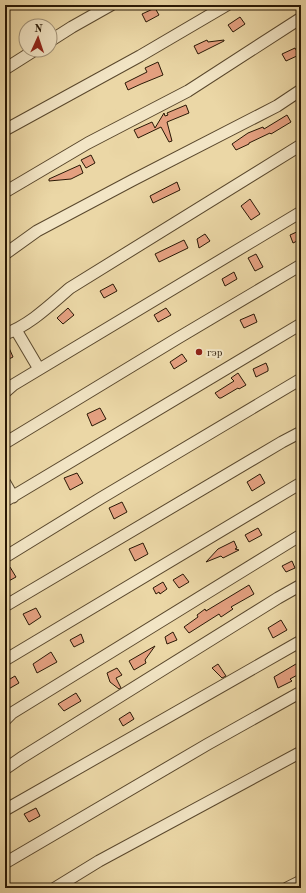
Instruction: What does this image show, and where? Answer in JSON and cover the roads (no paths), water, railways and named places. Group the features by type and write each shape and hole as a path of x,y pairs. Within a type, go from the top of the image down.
{"street":[{"path":"58,36 110,5"},
{"path":"5,130 140,56 227,5"},
{"path":"5,192 88,144 188,91 301,18"},
{"path":"5,69 23,58"},
{"path":"5,254 36,231 278,106 301,90"},
{"path":"5,334 16,330 39,314 70,288 301,145"},
{"path":"5,392 13,385 39,369 301,212"},
{"path":"5,444 301,265"},
{"path":"5,484 9,499 301,324"},
{"path":"16,330 39,369"},
{"path":"5,557 301,379"},
{"path":"5,606 301,432"},
{"path":"5,660 301,483"},
{"path":"5,720 12,713 301,535"},
{"path":"5,769 301,585"},
{"path":"5,810 301,641"},
{"path":"5,863 208,744 301,692"},
{"path":"55,888 99,861 301,752"},
{"path":"287,888 301,881"}],"place":[{"name":"гэр","path":"199,352"}]}
